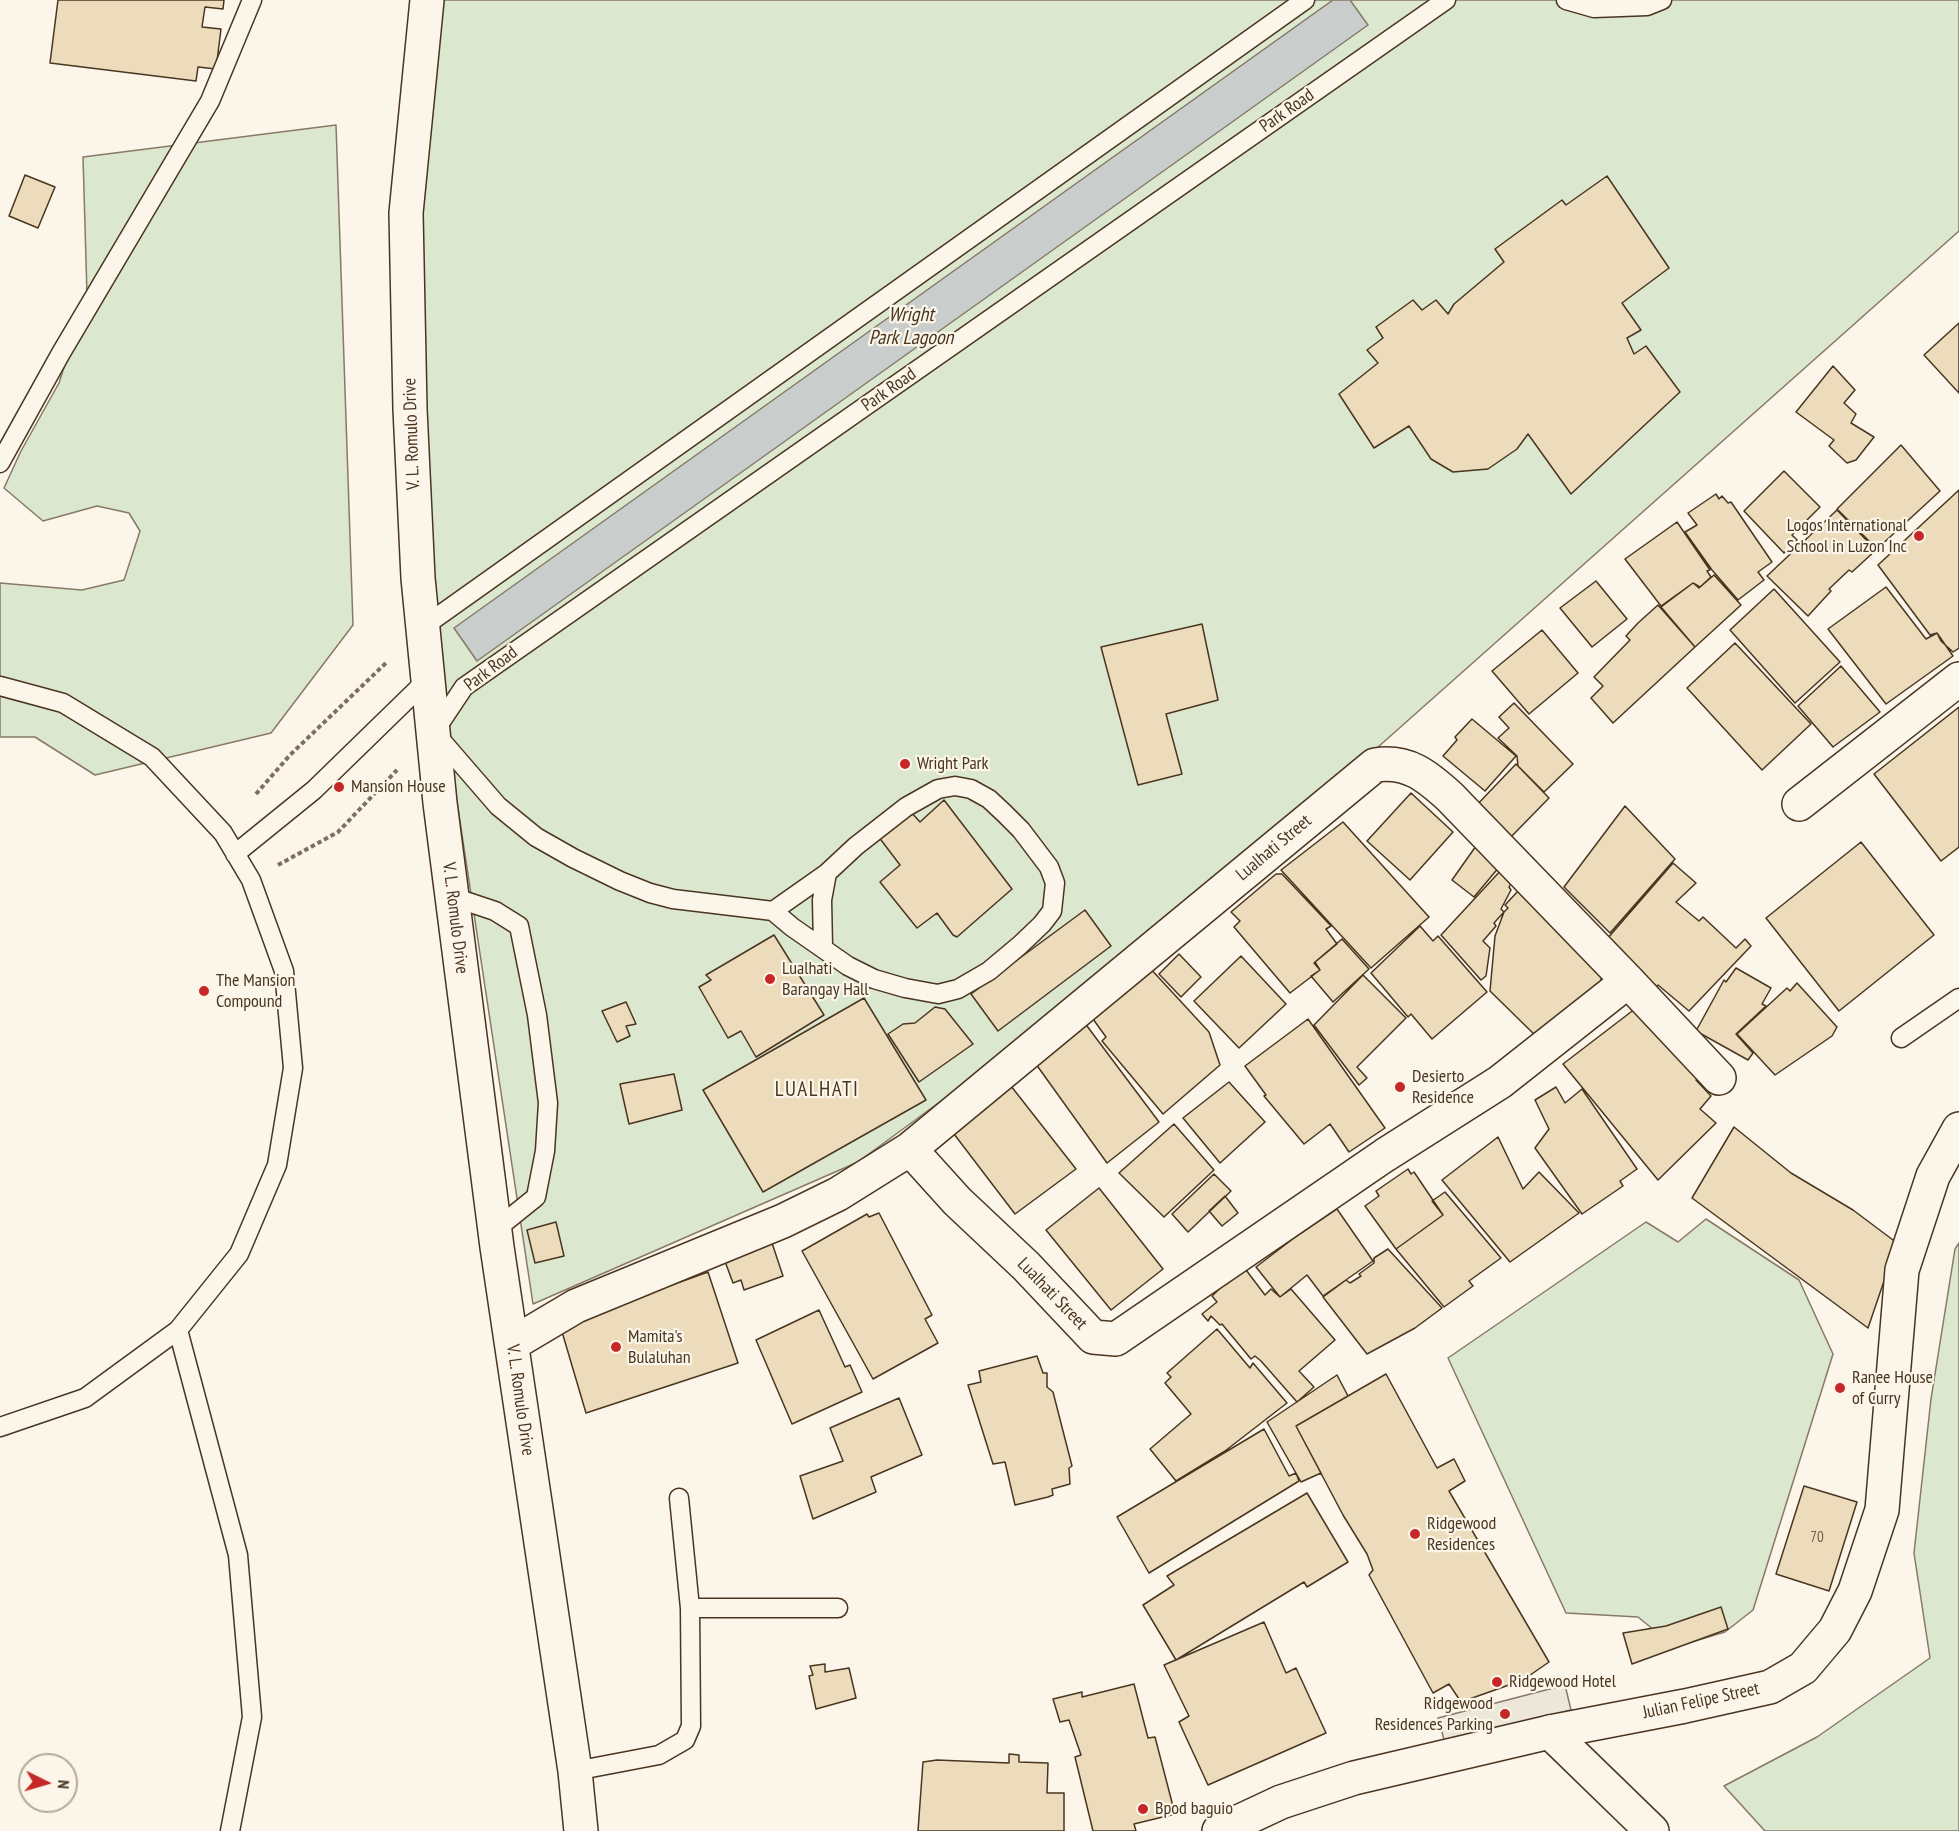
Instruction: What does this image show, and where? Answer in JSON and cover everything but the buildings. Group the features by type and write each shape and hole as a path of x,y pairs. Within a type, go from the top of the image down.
{"street":[{"name":"V. L. Romulo Drive","path":"427,0 406,213 410,409 418,578 440,803 495,1230 575,1771 581,1831"},
{"path":"1799,804 1959,679"},
{"name":"Lualhati Street","path":"512,1344 576,1306 783,1221 838,1194 910,1149 1375,765 1385,763 1408,766 1432,781 1450,797 1719,1078"},
{"name":"Lualhati Street","path":"910,1149 957,1201 1026,1266 1093,1337 1116,1340 1385,1155 1500,1082 1628,981"},
{"name":"Julian Felipe Street","path":"1219,1831 1281,1802 1354,1778 1550,1732 1770,1687 1803,1668 1835,1630 1855,1591 1882,1510 1902,1270 1933,1176 1959,1129"},
{"path":"1550,1732 1652,1831"}],"lane":[{"path":"0,464 61,353 210,101 252,0"},
{"path":"423,627 1305,0"},
{"name":"Park Road","path":"434,732 464,687 1446,0"},
{"path":"1566,0 1594,8 1647,6 1662,0"},
{"path":"235,854 314,790 427,680"},
{"path":"0,686 63,703 152,757 223,833 251,880 284,971 293,1068 278,1165 239,1254 178,1330 85,1398 0,1427"},
{"path":"434,732 498,807 536,837 573,858 620,881 673,899 773,911 848,966 874,979 905,988 938,993 958,989 989,971 1020,945 1052,911 1055,883 1049,867 1021,830 988,799 971,789 955,786 939,789 906,807 856,846 827,873 773,911"},
{"path":"823,947 821,909 827,873"},
{"path":"453,897 495,911 519,926 537,1016 547,1092 545,1152 536,1197 495,1230"},
{"path":"1901,1038 1959,998"},
{"path":"178,1330 238,1555 252,1717 230,1831"},
{"path":"575,1771 659,1755 685,1740 691,1725 690,1608 679,1498"},
{"path":"690,1608 838,1608"}],"path":[{"path":"290,755 423,627"},
{"path":"251,880 338,832 434,732"}],"green space":[{"name":"Wright Park","path":"438,0 1959,0 1959,231 1163,938 858,1162 533,1304 425,590 421,212"},
{"path":"336,125 353,625 271,733 95,775 35,737 0,737 0,583 82,590 124,580 140,531 129,513 97,506 43,521 4,488 21,451 59,383 87,295 83,157"},
{"path":"1706,1219 1799,1280 1833,1354 1753,1610 1725,1632 1675,1647 1638,1617 1566,1613 1448,1358 1646,1222 1678,1242"},
{"path":"1959,1243 1959,1831 1765,1831 1724,1786 1817,1737 1930,1658 1914,1553 1931,1399 1955,1249"}],"shaded area":[{"name":"Ridgewood Residences Parking","path":"1565,1685 1571,1710 1445,1743 1438,1718"}],"water":[{"name":"Wright Park Lagoon","path":"1333,0 1350,0 1368,25 477,661 454,628"}],"place":[{"name":"Logos International School in Luzon Inc","path":"1919,536"},
{"name":"Wright Park","path":"905,764"},
{"name":"Mansion House","path":"339,787"},
{"name":"Lualhati Barangay Hall","path":"770,979"},
{"name":"The Mansion Compound","path":"204,991"},
{"name":"Desierto Residence","path":"1400,1087"},
{"name":"Mamita's Bulaluhan","path":"616,1347"},
{"name":"Ranee House of Curry","path":"1840,1388"},
{"name":"Ridgewood Residences","path":"1415,1534"},
{"name":"Ridgewood Hotel","path":"1497,1682"},
{"name":"Ridgewood Residences Parking","path":"1505,1714"},
{"name":"Bpod baguio","path":"1143,1809"}],"district":[{"name":"LUALHATI","path":"817,1090"}]}
